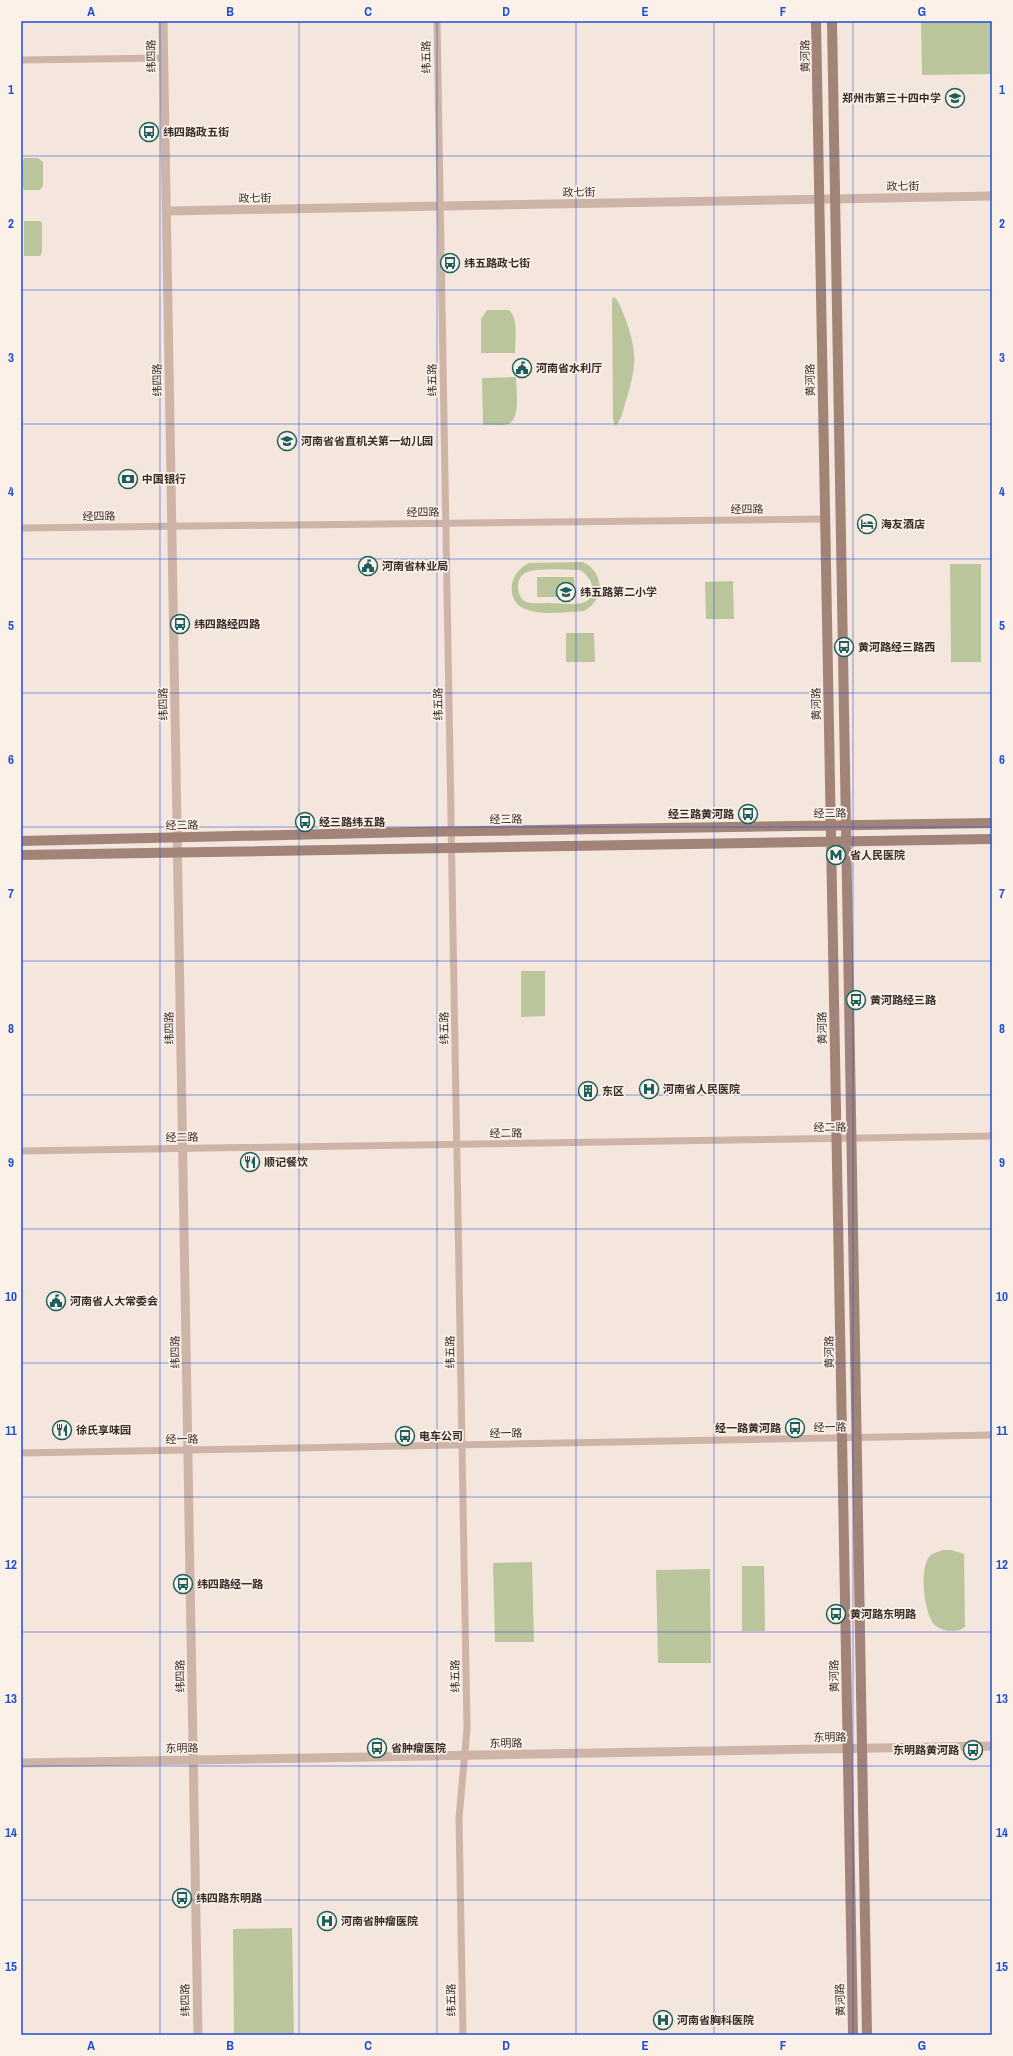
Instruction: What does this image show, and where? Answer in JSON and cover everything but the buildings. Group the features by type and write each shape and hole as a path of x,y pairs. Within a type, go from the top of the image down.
{"main road":[{"name":"黄河路","path":"816,21 853,2035"},
{"path":"832,21 867,2035"},
{"name":"经三路","path":"21,841 992,823"},
{"path":"21,855 992,838"}],"street":[{"name":"纬四路","path":"163,21 198,2035"},
{"name":"纬五路","path":"437,21 467,1729 459,1818 463,2035"},
{"path":"21,60 163,58"},
{"name":"政七街","path":"166,211 992,196"},
{"name":"经四路","path":"21,528 825,519"},
{"name":"经二路","path":"21,1151 992,1136"},
{"name":"经一路","path":"21,1453 992,1435"},
{"name":"东明路","path":"21,1763 992,1746"}],"green space":[{"path":"921,21 992,21 992,74 922,75"},
{"path":"24,158 38,158 43,162 43,186 40,190 24,190 21,174"},
{"path":"24,221 40,221 42,223 42,252 40,256 24,256"},
{"path":"613,297 620,304 629,328 634,350 634,369 629,391 622,416 615,426 613,419"},
{"path":"487,310 509,310 512,314 516,330 515,353 481,353 481,319"},
{"path":"516,377 517,403 515,417 512,421 505,425 483,425 482,378"},
{"path":"583,562 590,567 599,579 599,594 591,606 584,611 550,613 527,610 518,604 513,596 512,584 514,577 518,572 529,563","holes":["560,569 580,570 591,582 593,592 591,597 582,603 529,603 523,600 520,596 518,583 522,576 530,571"]},
{"path":"950,564 981,564 981,662 951,662"},
{"path":"537,577 574,577 575,597 537,597"},
{"path":"733,581 734,619 706,619 705,582"},
{"path":"566,633 594,633 595,662 566,662"},
{"path":"521,971 545,971 545,1016 521,1017"},
{"path":"943,1550 951,1550 964,1554 965,1627 957,1631 945,1630 936,1626 928,1613 924,1593 924,1572 926,1563 930,1556"},
{"path":"532,1562 534,1642 495,1642 493,1563"},
{"path":"742,1566 764,1566 765,1631 742,1631"},
{"path":"710,1569 711,1663 658,1663 656,1570"},
{"path":"292,1928 294,2035 234,2035 233,1929"}],"place":[{"name":"郑州市第三十四中学","path":"955,98"},
{"name":"纬四路政五街","path":"149,132"},
{"name":"纬五路政七街","path":"450,263"},
{"name":"河南省水利厅","path":"522,368"},
{"name":"河南省省直机关第一幼儿园","path":"287,441"},
{"name":"中国银行","path":"128,479"},
{"name":"海友酒店","path":"867,524"},
{"name":"河南省林业局","path":"368,566"},
{"name":"纬五路第二小学","path":"566,592"},
{"name":"纬四路经四路","path":"180,624"},
{"name":"黄河路经三路西","path":"844,647"},
{"name":"经三路黄河路","path":"748,814"},
{"name":"经三路纬五路","path":"305,822"},
{"name":"省人民医院","path":"836,855"},
{"name":"黄河路经三路","path":"856,1000"},
{"name":"河南省人民医院","path":"649,1089"},
{"name":"东区","path":"588,1091"},
{"name":"顺记餐饮","path":"250,1162"},
{"name":"河南省人大常委会","path":"56,1301"},
{"name":"经一路黄河路","path":"795,1428"},
{"name":"徐氏享味园","path":"62,1430"},
{"name":"电车公司","path":"405,1436"},
{"name":"纬四路经一路","path":"183,1584"},
{"name":"黄河路东明路","path":"836,1614"},
{"name":"省肿瘤医院","path":"377,1748"},
{"name":"东明路黄河路","path":"973,1750"},
{"name":"纬四路东明路","path":"182,1898"},
{"name":"河南省肿瘤医院","path":"327,1921"},
{"name":"河南省胸科医院","path":"663,2020"}]}
